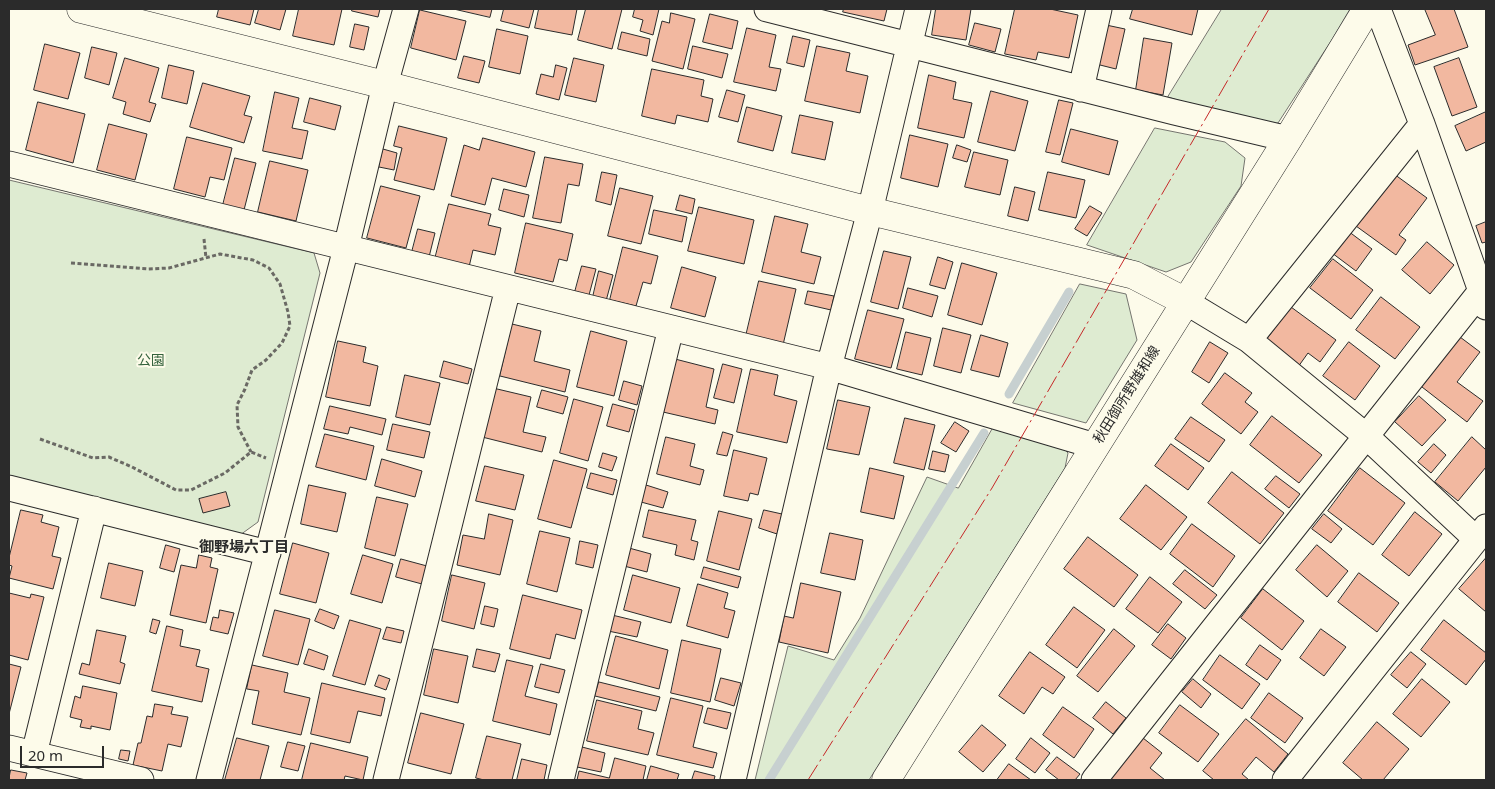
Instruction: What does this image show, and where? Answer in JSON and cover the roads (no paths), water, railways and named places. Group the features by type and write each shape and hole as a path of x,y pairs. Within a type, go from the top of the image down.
{"street":[{"path":"81,9 385,85 870,211 1134,275 1186,302 1249,340 1481,533 1285,780"},
{"path":"209,780 346,248 385,85 406,9"},
{"path":"767,9 1080,89 1288,139"},
{"path":"733,780 829,367 870,211 918,9"},
{"path":"1080,89 1099,9"},
{"name":"秋田御所野雄和線","path":"886,780 1288,139 1367,9"},
{"path":"1094,780 1366,436 1484,300 1422,124 1378,9"},
{"path":"1249,340 1422,124"},
{"path":"9,164 829,367 1095,446"},
{"path":"386,780 508,288"},
{"path":"561,780 671,328"},
{"path":"9,488 268,553"},
{"path":"34,754 94,509"},
{"path":"9,748 141,780"}],"waterway":[{"path":"1009,394 1069,292"},
{"path":"769,780 984,433"}],"district":[{"name":"御野場六丁目","path":"244,548"}],"park label":[{"name":"公園","path":"151,361"}]}
